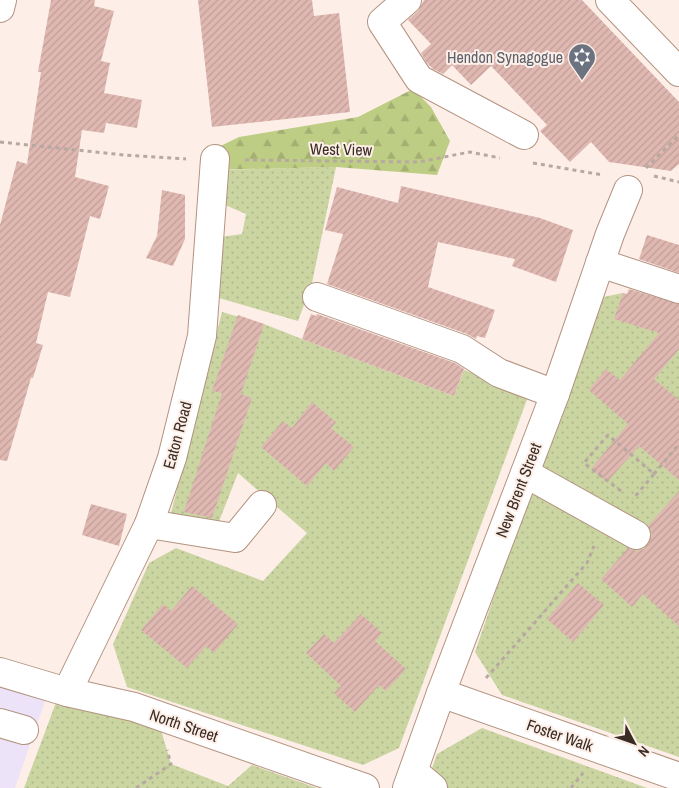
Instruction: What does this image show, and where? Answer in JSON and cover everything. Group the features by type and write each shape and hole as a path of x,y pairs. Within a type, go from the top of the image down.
{"street":[{"path":"0,8 2,0"},
{"path":"407,0 382,22 419,78 524,135"},
{"path":"610,0 679,72"},
{"name":"Eaton Road","path":"67,692 149,524 172,458 202,336 215,159"},
{"name":"New Brent Street","path":"418,783 452,697 525,473 631,179"},
{"path":"600,262 679,289"},
{"path":"317,297 462,349 499,373 555,394"},
{"path":"525,473 636,535"},
{"path":"149,524 235,538 262,506"},
{"name":"North Street","path":"0,672 67,692 134,707 366,788"},
{"name":"Foster Walk","path":"452,697 679,777"}],"path":[{"path":"631,179 679,135"},
{"name":"West View","path":"0,142 175,159 418,162 470,152 507,159"},
{"path":"526,162 631,179 668,179 679,182"},
{"path":"632,499 584,463 608,435 654,474"},
{"path":"452,697 490,674 587,563 605,518 632,499 679,444"},
{"path":"136,788 171,764 161,730 166,719"}],"shaded area":[{"path":"0,673 50,687 15,788 0,788"}],"green space":[{"path":"413,89 431,107 450,141 437,175 336,167 205,170 202,155 239,137 358,117"},
{"path":"336,167 312,283 298,321 219,298 221,237 242,234 246,214 218,202 220,170"},
{"path":"623,293 679,311 679,757 502,695 475,652 523,512 603,297"},
{"path":"222,312 264,324 454,396 464,370 529,394 399,748 363,765 127,687 113,644 149,563 176,548 263,581 307,533 238,473 216,529 171,513"},
{"path":"57,700 161,730 171,764 228,786 252,765 317,788 24,788"},
{"path":"482,728 647,788 425,788 437,754"}],"building":[{"path":"51,0 95,0 94,6 114,11 101,61 110,63 104,93 142,100 137,128 106,123 104,133 82,130 75,177 109,186 100,219 90,216 70,297 48,292 36,343 43,345 33,378 31,378 7,461 0,460 0,225 17,161 27,164 41,72 38,72"},
{"path":"198,0 312,0 314,16 339,13 350,112 212,127"},
{"name":"Hendon Synagogue","path":"424,0 582,0 679,102 679,164 671,171 609,162 591,142 570,162 540,131 547,125 491,66 471,85 452,65 443,74 433,69 426,62 421,53 431,44 408,20 418,11"},
{"path":"401,186 540,218 573,230 556,282 512,266 515,259 438,242 428,287 495,310 485,338 477,336 476,339 467,334 327,284 343,234 325,230 337,187 398,203"},
{"path":"162,190 185,195 185,239 173,266 146,258 157,236"},
{"path":"647,235 679,245 679,273 639,259"},
{"path":"629,289 679,304 679,349 654,379 679,400 679,480 639,446 607,482 591,469 628,424 589,390 606,369 620,380 659,333 614,319 623,293 627,294"},
{"path":"311,314 316,316 317,314 455,363 464,369 454,396 302,339"},
{"path":"238,315 264,324 241,394 252,398 212,518 184,512 222,393 212,391"},
{"path":"312,402 336,422 331,428 354,447 334,471 326,463 307,486 261,447 283,421 292,428"},
{"path":"679,491 679,626 643,594 632,607 601,579 628,548 637,551 644,549 649,543 652,534 648,526"},
{"path":"91,504 127,514 119,546 82,535"},
{"path":"578,583 604,605 573,642 547,619"},
{"path":"192,586 238,624 214,653 206,646 187,668 141,630 163,604 171,611"},
{"path":"361,614 382,633 375,641 406,669 386,691 379,685 355,712 334,693 341,686 306,653 324,634 334,643"}],"place":[{"name":"Hendon Synagogue","path":"582,81"}]}
